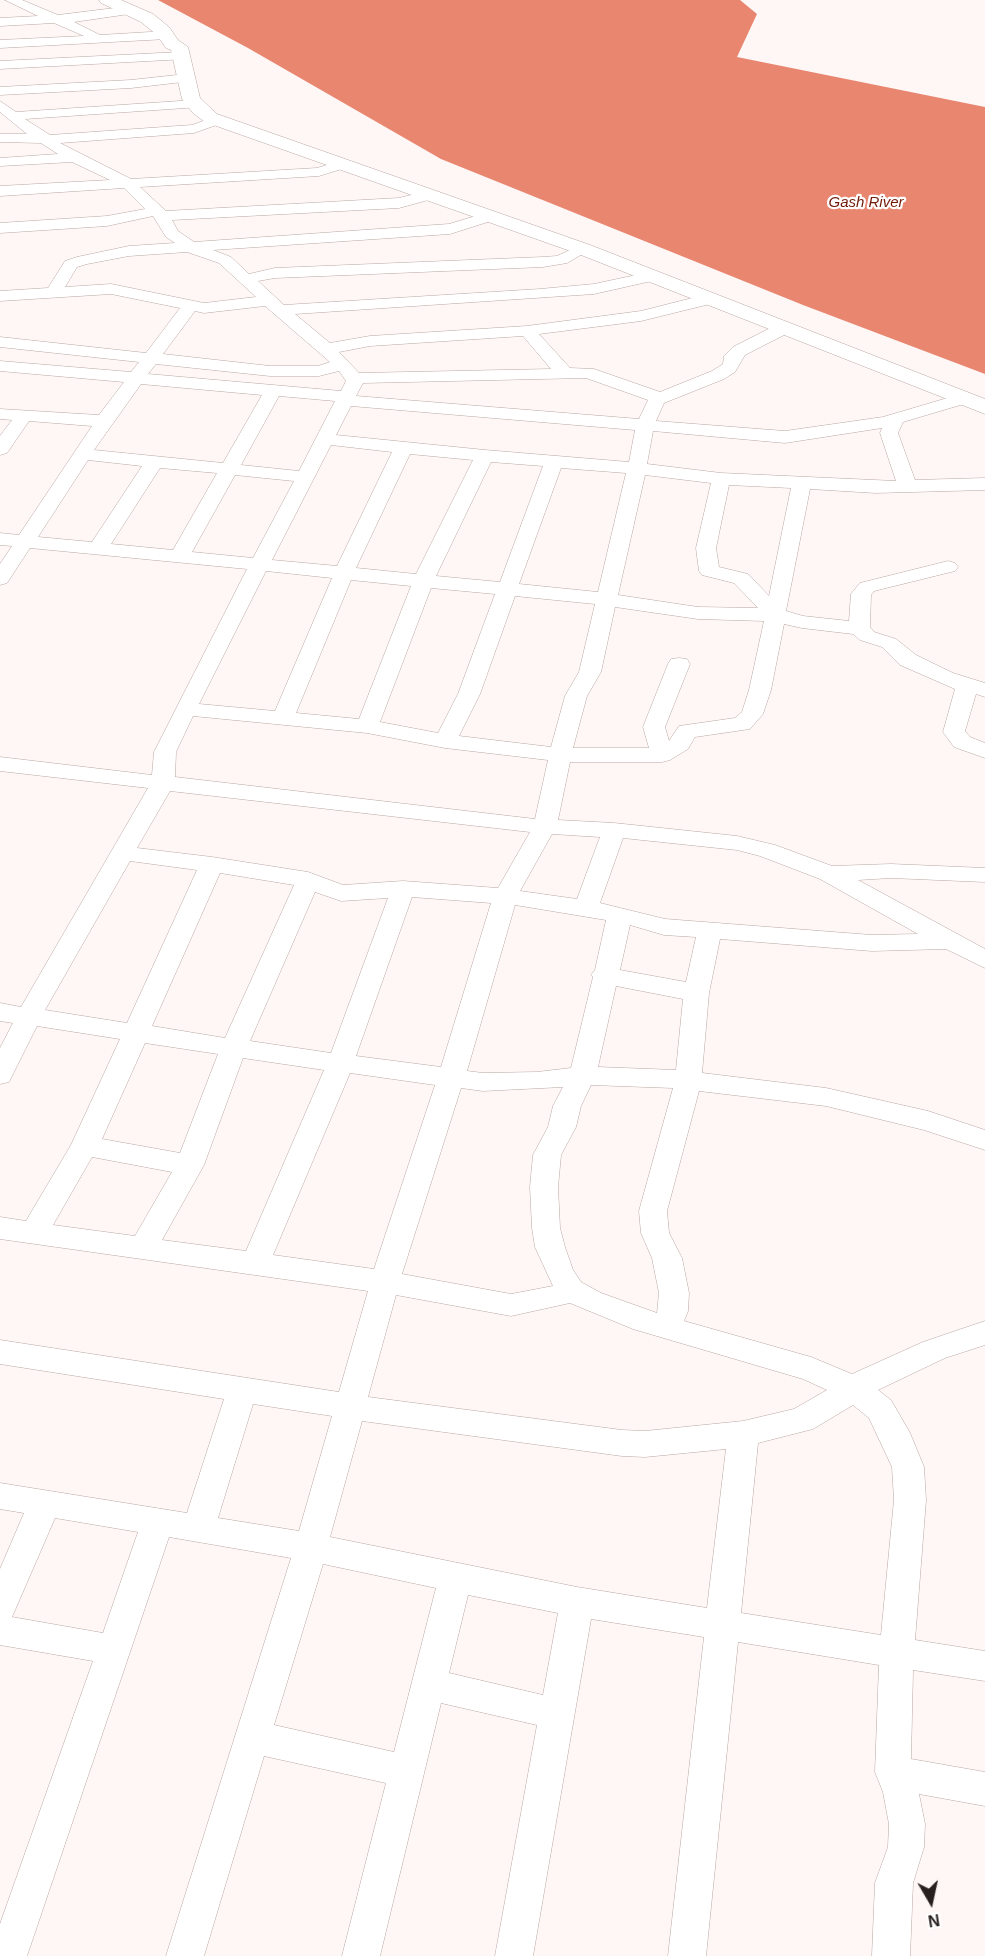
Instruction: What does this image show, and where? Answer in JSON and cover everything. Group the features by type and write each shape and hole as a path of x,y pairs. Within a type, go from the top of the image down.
{"main road":[{"path":"107,0 147,18 167,35 172,44 179,48 189,94 205,114 217,120 583,249 985,407"}],"street":[{"path":"11,0 153,57"},
{"path":"0,22 56,20 131,10"},
{"path":"0,44 167,35"},
{"path":"0,65 181,56"},
{"path":"3,105 131,84 186,78"},
{"path":"3,105 195,104"},
{"path":"3,105 28,129 74,157 126,182 159,213 172,234 192,248 220,257 349,371"},
{"path":"0,138 46,139 197,129 217,120"},
{"path":"0,162 74,157"},
{"path":"0,191 319,172 343,164"},
{"path":"0,228 99,221 159,213 399,203 428,196"},
{"path":"54,292 68,267 76,261 141,250 456,228 489,217"},
{"path":"246,279 275,273 543,262 561,260 583,249"},
{"path":"410,266 419,301"},
{"path":"326,349 370,341 458,317 650,277"},
{"path":"0,296 111,289 190,306 214,308 419,301 458,317 527,331 641,316 708,299"},
{"path":"0,579 104,421 190,306"},
{"path":"185,1956 311,1547 352,1407 385,1282 451,1078 505,896 545,827 560,754 576,696 590,672 645,425 655,402 660,398 718,375 729,368 733,363 733,356 739,351 782,329"},
{"path":"527,331 563,371"},
{"path":"0,342 150,360 270,371 563,371 588,373 660,398"},
{"path":"0,366 785,437 886,422 961,399"},
{"path":"0,1075 29,1016 163,782 165,752 258,566 326,439 345,399 349,371"},
{"path":"179,557 274,390"},
{"path":"0,414 104,421"},
{"path":"0,449 24,416"},
{"path":"897,417 889,433 906,483 900,486"},
{"path":"326,439 721,478 900,486 985,484"},
{"path":"282,719 344,573 404,447"},
{"path":"83,454 307,477"},
{"path":"367,726 423,581 485,456"},
{"path":"98,549 154,462"},
{"path":"444,741 469,694 554,462"},
{"path":"721,478 706,548 709,571 741,578 776,615"},
{"path":"185,709 367,726 444,741 560,754 662,755 680,744 687,731 742,724 748,720 760,690 802,483"},
{"path":"0,539 606,599 698,613 776,615 802,622 859,628 867,636 889,643 908,660 976,688 954,732 962,742 985,750"},
{"path":"859,628 861,594 867,587 948,567"},
{"path":"662,755 654,727 679,664"},
{"path":"0,764 545,827 614,830 737,843 767,849 829,874 985,960"},
{"path":"586,908 614,830"},
{"path":"122,853 212,864 308,880 341,893 403,889 505,896 620,914 664,927 872,943 952,941"},
{"path":"34,1233 85,1146 138,1033 212,864"},
{"path":"829,874 891,871 985,875"},
{"path":"142,1248 190,1164 234,1047 308,880"},
{"path":"255,1264 341,1062 403,889"},
{"path":"620,914 604,975 583,1076 547,1155 544,1187 546,1228 550,1247 560,1273 571,1290 608,1309 812,1369 853,1388 880,1409 894,1433 908,1467 910,1500 897,1651 893,1772 901,1792 907,1824 906,1847 894,1883 891,1956"},
{"path":"666,1326 673,1311 674,1293 667,1258 655,1233 654,1211 687,1081 696,993 710,929"},
{"path":"604,975 696,993"},
{"path":"0,1012 483,1082 583,1076 657,1077 826,1097 928,1121 985,1140"},
{"path":"85,1146 190,1164"},
{"path":"0,1228 385,1282 511,1305 550,1298 571,1290"},
{"path":"0,1352 352,1407 622,1443 672,1442 743,1434 802,1420 838,1400 853,1388 934,1350 985,1334"},
{"path":"198,1528 242,1390"},
{"path":"687,1956 743,1434"},
{"path":"0,1496 311,1547 577,1602 985,1666"},
{"path":"0,1607 45,1503"},
{"path":"8,1955 158,1522"},
{"path":"361,1956 455,1578"},
{"path":"514,1956 577,1602"},
{"path":"0,1630 114,1650"},
{"path":"428,1684 557,1714"},
{"path":"252,1737 407,1771"},
{"path":"893,1772 985,1789"}],"water":[{"name":"Gash River","path":"158,0 740,0 757,14 737,57 985,107 985,374 803,305 441,159 248,48"}]}
